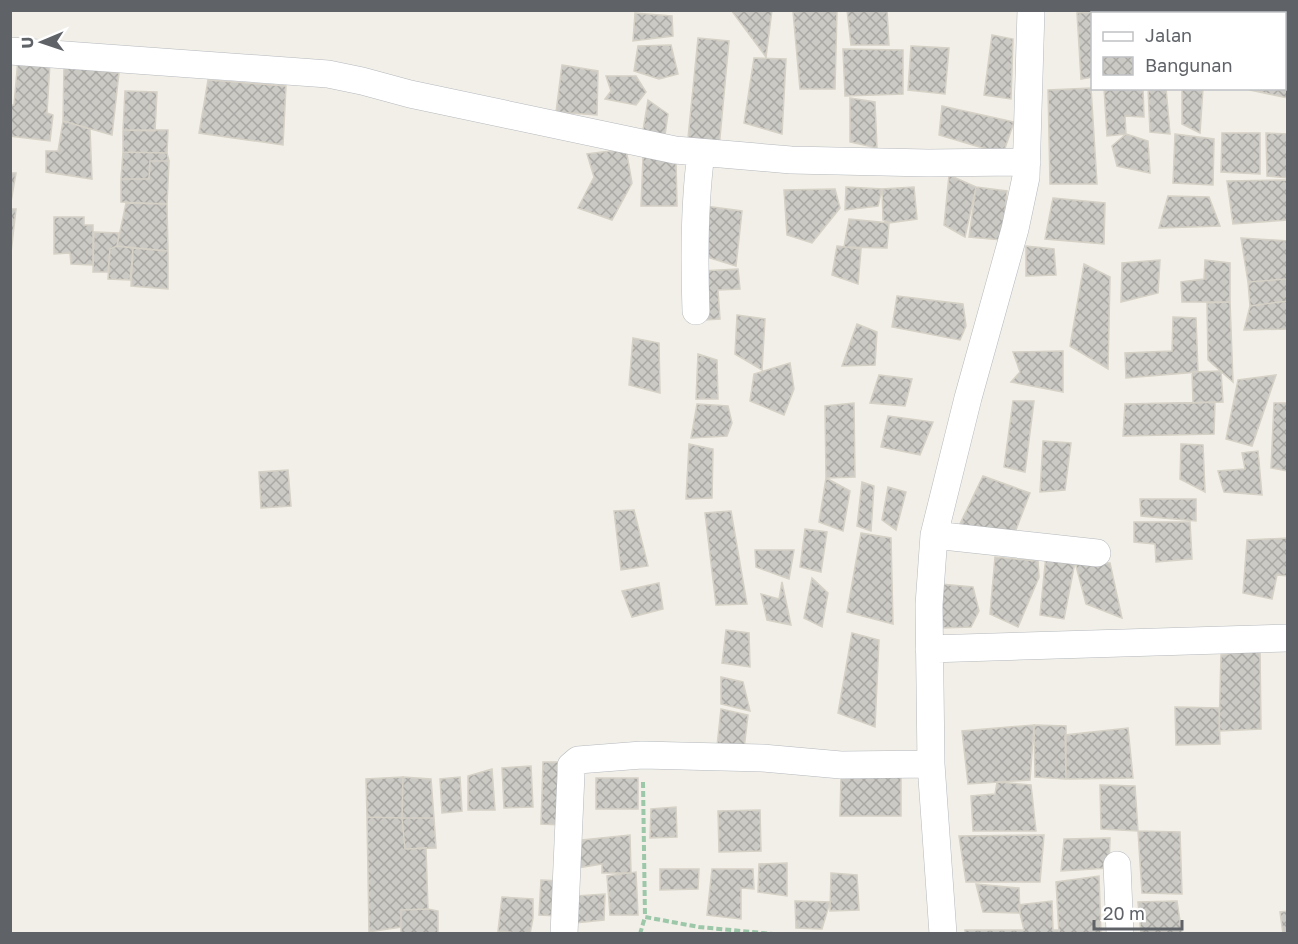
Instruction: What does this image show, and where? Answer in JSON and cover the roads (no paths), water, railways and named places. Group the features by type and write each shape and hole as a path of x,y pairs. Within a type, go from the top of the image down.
{"street":[{"path":"943,933 931,764 929,605 934,535 968,398 1015,229 1027,162 1031,10"},
{"path":"10,51 328,74 410,94 675,150 701,153 790,160 928,163 1027,162"},
{"path":"696,311 694,239 696,192 701,153"},
{"path":"934,535 1097,553"},
{"path":"929,649 1287,638"},
{"path":"564,933 571,766 578,760 642,755 762,758 841,765 931,764"},
{"path":"1117,865 1120,933"}]}
